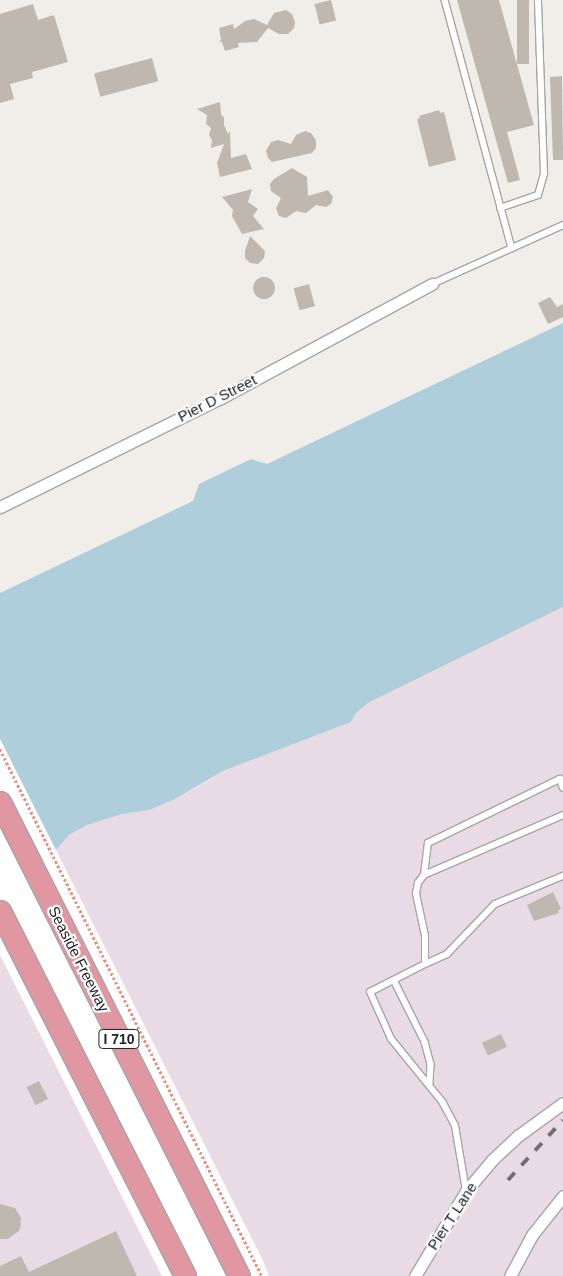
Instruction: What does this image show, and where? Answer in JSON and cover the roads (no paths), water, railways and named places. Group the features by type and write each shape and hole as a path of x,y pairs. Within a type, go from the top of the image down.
{"highway":[{"name":"Seaside Freeway","path":"0,802 239,1276"},
{"path":"0,911 185,1276"}],"street":[{"name":"Pier D Street","path":"0,507 221,398 432,284"},
{"name":"Pier T Lane","path":"415,1276 466,1191 493,1159 519,1135 563,1103"},
{"path":"510,1276 532,1234 563,1196"}],"lane":[{"path":"445,0 512,248"},
{"path":"500,208 538,196 544,174 538,0"},
{"path":"432,284 563,225"},
{"path":"425,964 425,936 416,894 418,883 424,875 428,843 560,779 563,787"},
{"path":"424,875 563,815"},
{"path":"466,1191 454,1126 443,1102 391,1039 370,992 447,954 495,904 563,876"},
{"path":"394,980 425,1042 431,1064 430,1085"}],"water":[{"path":"563,323 563,607 368,703 356,713 351,722 223,771 173,800 149,810 122,814 87,825 69,835 0,913 0,593 193,501 199,484 251,459 267,464"}],"railway":[{"path":"508,1180 563,1120"}]}
